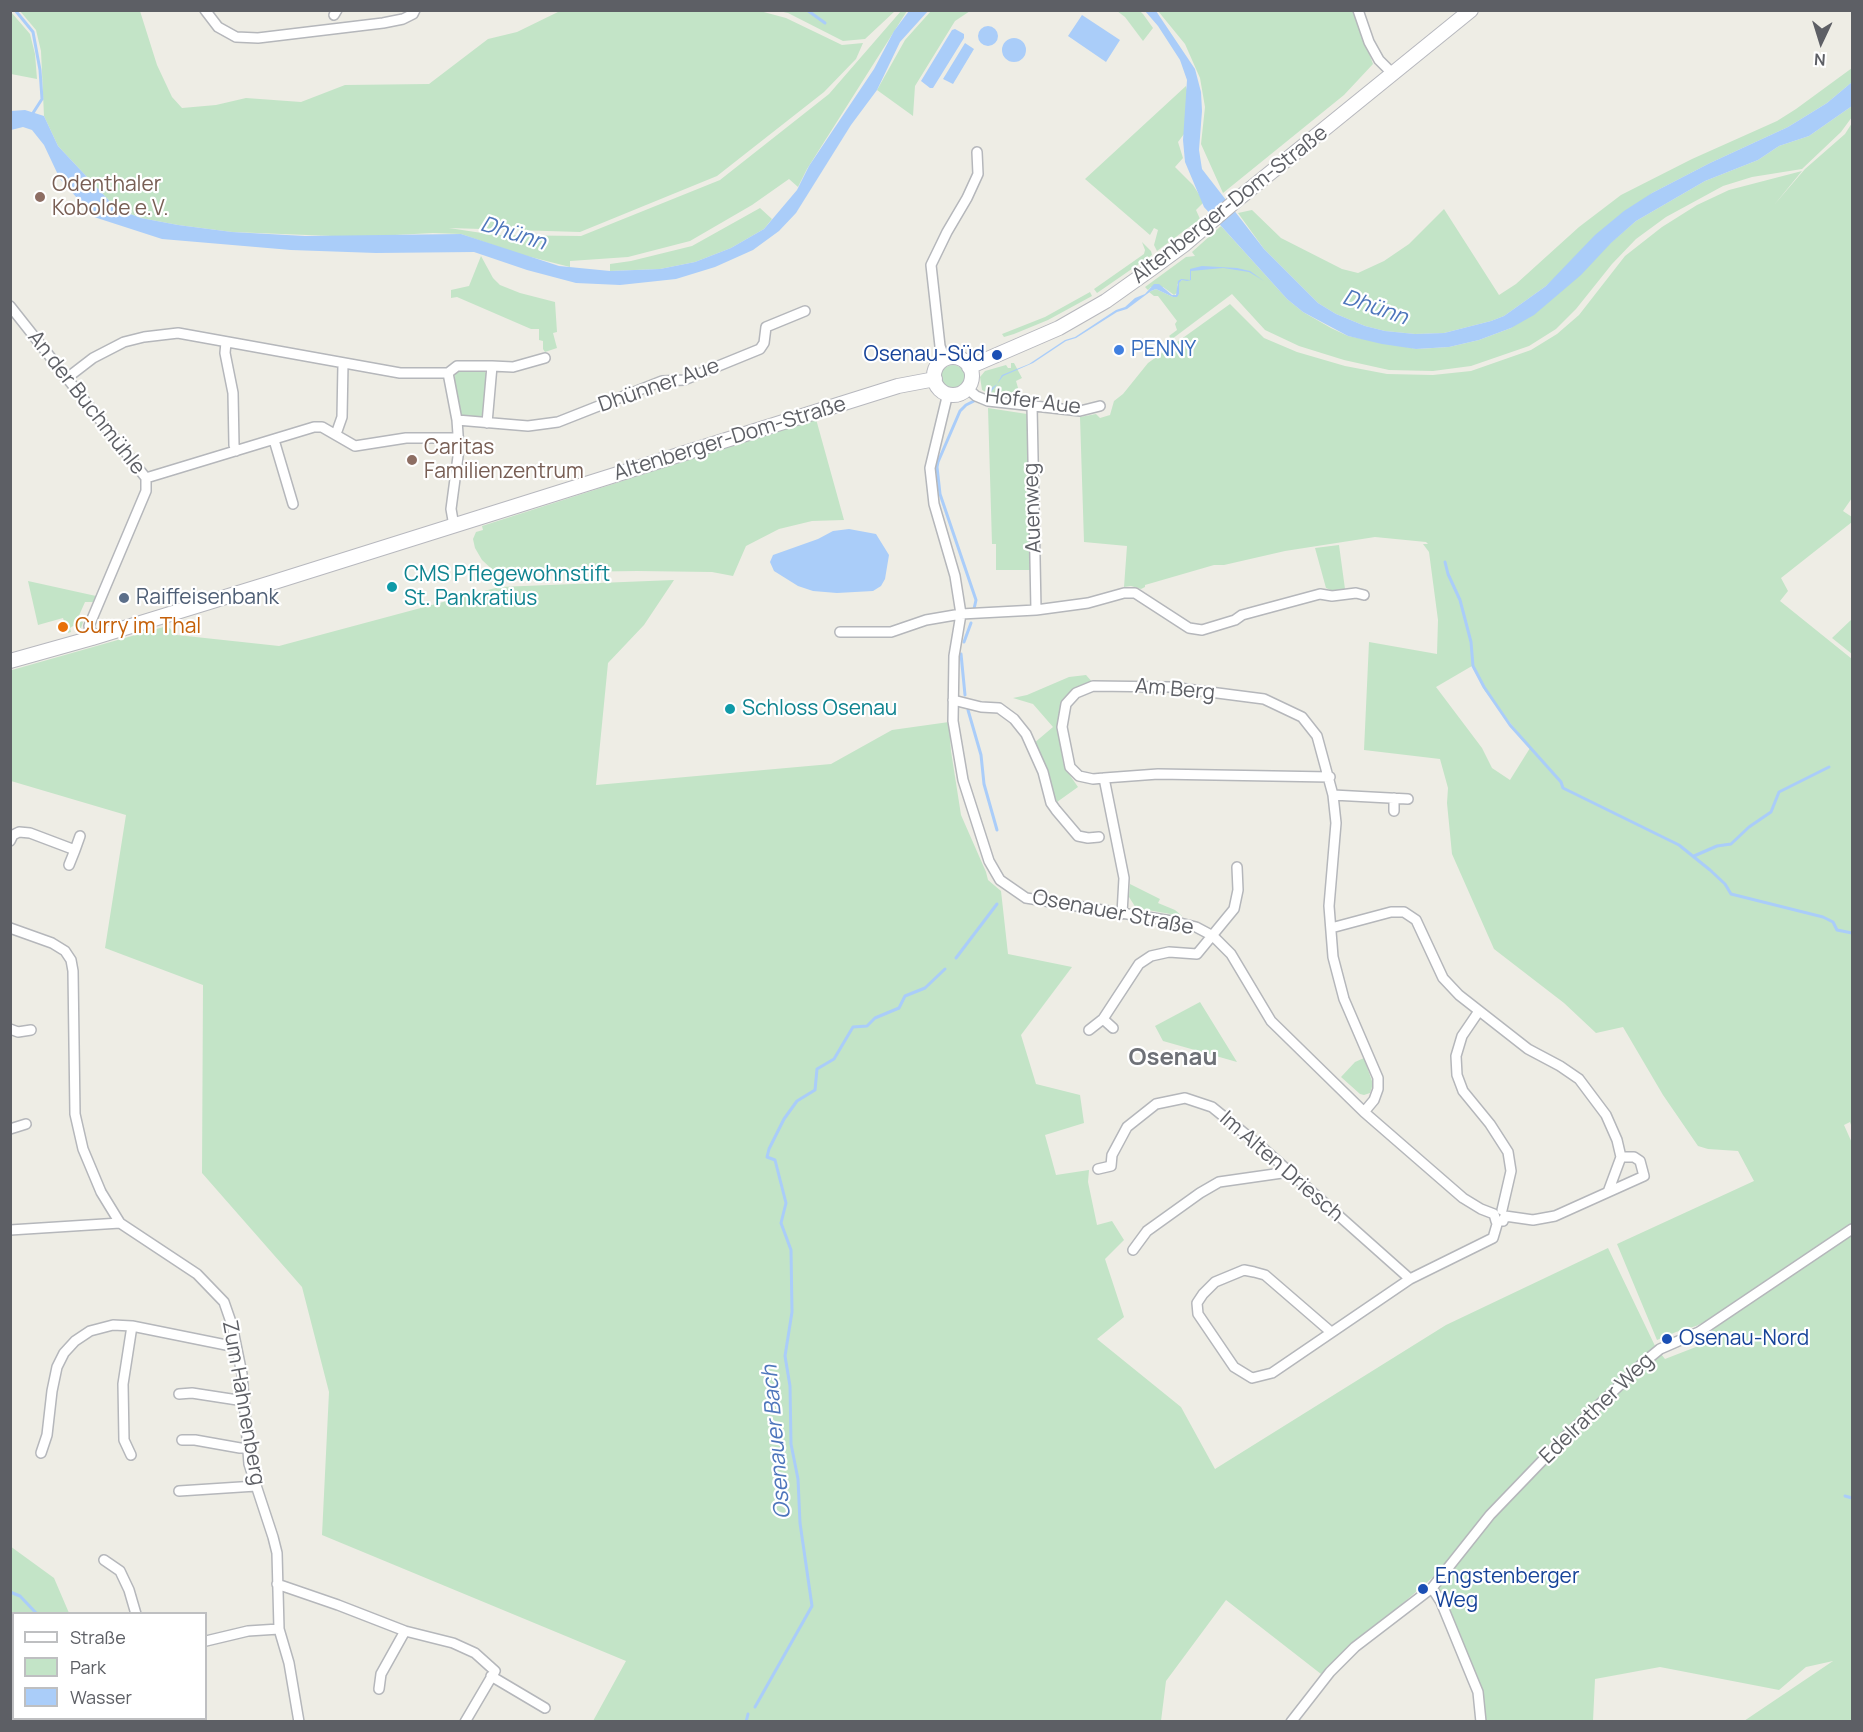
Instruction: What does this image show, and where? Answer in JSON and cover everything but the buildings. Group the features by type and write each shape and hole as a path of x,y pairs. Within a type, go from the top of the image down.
{"main road":[{"name":"Altenberger-Dom-Straße","path":"969,367 1059,328 1096,307 1151,269 1471,10"},
{"path":"958,358 969,367 972,376 968,389 959,394 948,393 941,389 935,379 936,368 945,359 958,358"},
{"name":"Altenberger-Dom-Straße","path":"10,661 92,638 454,526 898,386 935,379"}],"street":[{"path":"205,10 218,27 236,38 258,38 383,23 403,19 413,14 415,10"},
{"path":"1358,10 1374,51 1379,60 1393,74"},
{"path":"945,359 940,346 931,265 947,232 968,198 978,174 977,152"},
{"name":"An der Buchmühle","path":"10,306 146,478 146,490 89,626 92,638"},
{"name":"Dhünner Aue","path":"457,420 528,426 558,422 662,381 684,380 760,349 764,343 766,327 805,311"},
{"path":"67,378 107,350 124,342 178,333 400,373 448,373 457,366 513,367 545,358"},
{"path":"226,342 225,353 233,393 236,451"},
{"path":"336,434 342,417 343,364"},
{"path":"487,423 492,366"},
{"path":"448,373 457,420 459,449 451,509 454,526"},
{"name":"Hofer Aue","path":"968,389 976,396 988,401 1080,411 1100,406"},
{"name":"Osenauer Straße","path":"948,393 930,468 934,504 956,576 961,614 954,656 954,721 963,780 989,861 1000,880 1026,898 1172,921 1196,927 1213,936 1231,954 1271,1022 1364,1112 1464,1198 1481,1209 1500,1215 1533,1220 1555,1216 1644,1176 1640,1161 1634,1157 1621,1157"},
{"name":"Auenweg","path":"1032,406 1036,610"},
{"path":"146,478 314,427 322,427 355,446 406,438 458,438"},
{"path":"273,440 293,504"},
{"path":"840,632 891,632 926,620 961,614 1036,610 1088,603 1124,593 1135,593 1195,630 1213,627 1235,620 1242,615 1320,594 1365,595"},
{"name":"Am Berg","path":"1330,777 1158,774 1093,779 1079,776 1070,767 1062,728 1066,704 1076,693 1094,686 1170,687 1264,699 1302,717 1317,736 1330,777 1336,823 1329,906 1333,957 1344,999 1378,1078 1378,1089 1374,1100 1364,1112"},
{"path":"953,700 981,707 999,708 1014,719 1026,734 1043,772 1051,803 1078,836 1099,837"},
{"path":"1104,778 1124,878 1122,914"},
{"path":"1333,795 1408,799"},
{"path":"1394,798 1394,811"},
{"path":"10,842 13,835 19,831 75,850"},
{"path":"69,865 80,836"},
{"path":"1069,844 1078,836"},
{"path":"1089,1030 1103,1019 1139,964 1151,956 1169,952 1197,954 1234,909 1238,890 1237,867"},
{"path":"1331,928 1391,912 1404,912 1416,920 1443,978 1459,995 1528,1049 1579,1079 1605,1115 1617,1140 1621,1157 1608,1192"},
{"name":"Zum Hahnenberg","path":"10,928 52,943 65,951 71,960 75,1114 93,1174 120,1223 197,1274 224,1302 232,1325 242,1374 249,1464 277,1553 279,1629 289,1663 299,1722"},
{"path":"1330,1332 1265,1275 1254,1272 1244,1270 1215,1282 1197,1303 1198,1314 1234,1367 1252,1378 1272,1373 1410,1279 1492,1238 1510,1171 1508,1152 1490,1124 1463,1090 1457,1075 1456,1056 1462,1036 1479,1011"},
{"path":"1103,1019 1113,1028"},
{"path":"10,1029 18,1032 31,1030"},
{"name":"Im Alten Driesch","path":"1098,1170 1111,1166 1112,1155 1127,1127 1156,1104 1185,1098 1212,1107 1265,1150 1410,1279"},
{"path":"10,1129 26,1124"},
{"path":"1133,1250 1147,1231 1219,1182 1289,1172"},
{"path":"10,1230 120,1223"},
{"name":"Edelrather Weg","path":"1291,1722 1330,1672 1355,1647 1432,1588 1490,1515 1566,1436 1643,1363 1660,1349 1699,1332 1852,1229"},
{"path":"41,1453 47,1436 54,1379 64,1353 75,1341 90,1331 113,1325 132,1326 236,1347"},
{"path":"131,1455 124,1440 123,1384 132,1326"},
{"path":"179,1394 192,1393 244,1401"},
{"path":"182,1440 247,1448"},
{"path":"179,1491 256,1486"},
{"path":"104,1560 120,1571 135,1612"},
{"path":"277,1584 405,1631 453,1643 475,1653 495,1671 465,1722"},
{"path":"1432,1588 1441,1602 1478,1692 1481,1722"},
{"path":"207,1641 248,1631 279,1629"},
{"path":"379,1689 381,1674 405,1631"},
{"path":"491,1676 545,1708"}],"green space":[{"path":"895,10 865,39 843,41 788,13 779,11"},
{"path":"20,11 140,11 157,65 172,97 182,108 216,105 246,98 301,102 345,85 429,84 488,39 517,32 560,11 760,11 786,18 842,45 863,43 856,59 824,92 717,176 580,232 449,228 495,235 581,236 720,180 829,94 901,11 907,11 807,169 798,187 789,179 752,205 690,241 628,257 570,261 570,267 519,254 461,234 433,233 357,237 232,232 141,218 117,209 58,146 44,116 41,51 36,30"},
{"path":"931,11 970,11 955,21 915,86 913,116 877,90 905,40"},
{"path":"1117,11 1140,11 1153,28 1143,41 1125,17"},
{"path":"1158,11 1354,11 1373,64 1344,95 1223,193 1201,144 1205,107 1200,78 1185,44"},
{"path":"11,12 30,34 35,54 37,79 11,74"},
{"path":"1852,68 1852,82 1827,103 1788,127 1652,193 1546,286 1504,316 1444,333 1415,334 1385,331 1365,326 1336,314 1318,303 1264,249 1238,213 1252,210 1281,238 1342,269 1358,273 1384,261 1409,244 1444,209 1499,295 1516,284 1579,227 1621,195 1692,159 1777,121"},
{"path":"1186,86 1190,103 1187,130 1178,142 1183,158 1175,167 1193,185 1204,202 1196,210 1200,219 1157,251 1154,245 1158,230 1154,228 1150,235 1085,179"},
{"path":"1852,106 1852,117 1841,132 1802,169 1752,177 1723,186 1666,217 1636,239 1556,329 1529,346 1471,366 1433,371 1389,370 1344,360 1299,346 1265,330 1232,294 1172,339 1169,336 1177,330 1175,324 1177,321 1158,296 1149,292 1156,289 1173,297 1179,294 1178,283 1178,292 1174,295 1163,287 1151,287 1148,290 1145,287 1186,257 1195,256 1192,252 1221,226 1287,299 1303,312 1348,336 1417,349 1449,347 1479,340 1511,328 1636,221 1705,181 1758,160 1779,146 1809,136"},
{"path":"1852,123 1852,498 1843,511 1852,517 1852,522 1781,578 1788,591 1780,601 1852,659 1852,1128 1850,1122 1844,1125 1852,1143 1852,1225 1712,1318 1657,1340 1617,1244 1754,1181 1738,1151 1698,1146 1663,1095 1623,1027 1596,1033 1564,1003 1494,949 1452,854 1447,803 1448,788 1440,759 1364,750 1369,642 1437,654 1438,620 1429,552 1423,544 1428,544 1375,537 1214,565 1145,585 1141,589 1131,586 1124,587 1127,546 1084,542 1080,417 1096,414 1100,418 1110,415 1114,401 1123,394 1148,363 1230,304 1264,338 1297,352 1345,366 1387,374 1433,375 1471,371 1531,350 1557,334 1579,315 1625,256 1662,227 1697,205 1729,190 1802,171 1774,205 1805,169 1845,134","holes":["1472,666 1485,691 1530,748 1510,780 1492,768 1482,748 1436,687"]},
{"path":"760,208 772,219 764,229 731,248 695,262 660,269 610,271 610,264 692,246"},
{"path":"1142,242 1152,255 1097,293 1094,289 1144,254"},
{"path":"481,256 493,278 500,285 555,302 557,332 553,333 557,348 545,352 543,341 539,340 539,329 531,329 457,297 451,298 451,290 469,286"},
{"path":"1090,292 1092,296 1048,320 1014,334 1004,337 1002,334 1045,317"},
{"path":"1011,363 1014,363 1022,378 1016,381 1021,398 996,397 982,390 980,377 985,371 1006,365 1011,368"},
{"path":"948,365 958,365 965,372 965,382 958,389 948,389 941,382 941,372"},
{"path":"482,369 487,374 484,415 463,416 458,410 454,372"},
{"path":"988,408 1027,414 1030,570 996,570 996,544 992,544"},
{"path":"816,419 844,520 812,521 779,529 746,546 733,576 712,572 637,571 496,573 482,560 475,548 473,539 476,532 483,530 482,526"},
{"path":"1339,545 1345,589 1333,591 1326,588 1315,548"},
{"path":"674,580 644,625 608,663 596,785 831,764 892,730 949,722 961,815 988,880 1001,891 1008,954 1072,967 1021,1035 1036,1084 1080,1095 1084,1123 1045,1135 1056,1175 1089,1170 1088,1182 1097,1225 1112,1221 1124,1240 1105,1259 1124,1317 1097,1339 1181,1407 1215,1469 1446,1325 1608,1248 1656,1348 1665,1359 1701,1345 1698,1339 1852,1234 1852,1721 1744,1721 1833,1661 1806,1667 1779,1690 1660,1667 1595,1679 1593,1721 1485,1721 1482,1691 1432,1578 1321,1674 1226,1600 1166,1681 1161,1721 593,1721 626,1661 322,1535 329,1392 302,1287 202,1173 203,985 105,948 126,815 11,781 10,676 12,670 167,626 177,635 279,646 499,587"},
{"path":"28,581 96,596 93,602 85,602 77,620 83,622 81,628 73,626 70,628 71,632 68,633 63,618 38,625"},
{"path":"1852,619 1852,654 1832,638"},
{"path":"1086,675 1094,684 1064,701 1059,713 1058,729 1063,762 1078,787 1057,802 1033,744 1053,727 1033,704 1013,698 1027,695 1069,677"},
{"path":"1130,884 1160,899 1158,903 1175,910 1182,916 1136,908 1129,897"},
{"path":"1200,1002 1237,1062 1163,1041 1155,1026"},
{"path":"1364,1058 1373,1084 1370,1093 1364,1095 1341,1077 1355,1062"},
{"path":"10,1546 54,1578 69,1612 12,1612 12,1670 10,1669"}],"water":[{"path":"909,11 928,11 900,42 877,90 851,125 796,213 779,231 753,250 715,267 676,279 620,285 576,283 527,270 474,252 376,253 291,250 162,239 94,217 60,179 44,145 32,130 23,127 11,130 11,111 25,110 44,116 58,146 117,209 141,218 232,232 305,236 461,234 559,266 610,271 660,269 695,262 731,248 764,229 797,190 809,166 874,69 894,31"},
{"path":"1145,11 1156,11 1195,69 1201,92 1199,150 1202,169 1264,249 1318,303 1336,314 1365,326 1385,331 1415,334 1444,333 1504,316 1546,286 1595,235 1624,211 1652,193 1788,127 1827,103 1852,82 1852,106 1809,136 1779,146 1758,160 1705,181 1636,221 1611,243 1581,275 1534,315 1511,328 1479,340 1449,347 1416,349 1348,336 1303,312 1287,299 1204,207 1185,162 1183,140 1187,80 1180,60 1158,26"},
{"path":"1082,15 1120,40 1106,62 1068,36"},
{"path":"984,26 992,26 998,32 998,40 992,46 984,46 978,40 978,32"},
{"path":"955,29 964,34 964,38 933,88 930,88 921,81 952,30"},
{"path":"1014,38 1019,39 1025,45 1025,55 1019,61 1014,62 1009,61 1003,55 1002,50 1003,45 1009,39"},
{"path":"965,43 974,49 953,84 943,79"},
{"path":"1202,266 1237,268 1250,271 1264,281 1249,272 1223,268 1191,271 1191,280 1187,281 1182,280 1179,283 1177,297 1156,289 1151,291 1127,309 1117,312 1076,338 1066,341 1033,363 1003,376 997,384 1002,375 1029,364 1065,340 1075,337 1116,310 1125,307 1135,298 1145,294 1154,284 1159,284 1172,295 1176,295 1178,281 1181,279 1190,280 1190,269"},
{"path":"849,529 876,534 889,555 885,579 881,586 873,591 837,593 813,591 798,586 774,571 770,562 773,555 818,539 833,531"}],"waterway":[{"path":"15,10 33,32 40,70 42,99 33,113"},
{"path":"807,10 825,23"},
{"name":"Osenauer Bach","path":"974,401 960,411 937,467 940,494 976,600 974,609"},
{"path":"1445,562 1460,600 1471,642 1473,666 1484,687 1510,725 1561,782 1563,788 1679,845 1725,884 1731,894 1823,917 1833,922 1837,930 1852,933"},
{"name":"Osenauer Bach","path":"964,642 971,623"},
{"name":"Osenauer Bach","path":"961,654 965,695"},
{"name":"Osenauer Bach","path":"968,710 981,755 984,784 997,830"},
{"path":"1694,856 1717,846 1731,844 1749,827 1771,812 1779,792 1829,767"},
{"name":"Osenauer Bach","path":"956,958 997,904"},
{"name":"Osenauer Bach","path":"755,1707 812,1606 800,1523 798,1479 791,1444 790,1386 785,1356 792,1312 791,1250 781,1223 786,1203 775,1160 767,1157 769,1149 784,1119 797,1101 815,1090 817,1069 834,1059 853,1027 867,1026 875,1018 899,1008 905,996 925,988 945,969"},
{"path":"1845,1496 1852,1498"},
{"path":"10,1592 20,1596 35,1612"},
{"name":"Osenauer Bach","path":"746,1722 748,1714"}],"place":[{"name":"Odenthaler Kobolde e.V.","path":"40,197"},
{"name":"PENNY","path":"1119,350"},
{"name":"Osenau-Süd","path":"997,355"},
{"name":"Caritas Familienzentrum","path":"412,460"},
{"name":"CMS Pflegewohnstift St. Pankratius","path":"392,587"},
{"name":"Raiffeisenbank","path":"124,598"},
{"name":"Curry im Thal","path":"63,627"},
{"name":"Schloss Osenau","path":"730,709"},
{"name":"Osenau-Nord","path":"1667,1339"},
{"name":"Engstenberger Weg","path":"1423,1589"}],"district":[{"name":"Osenau","path":"1173,1058"}],"water label":[{"name":"Dhünn","path":"513,234"},
{"name":"Dhünn","path":"1375,308"}]}
